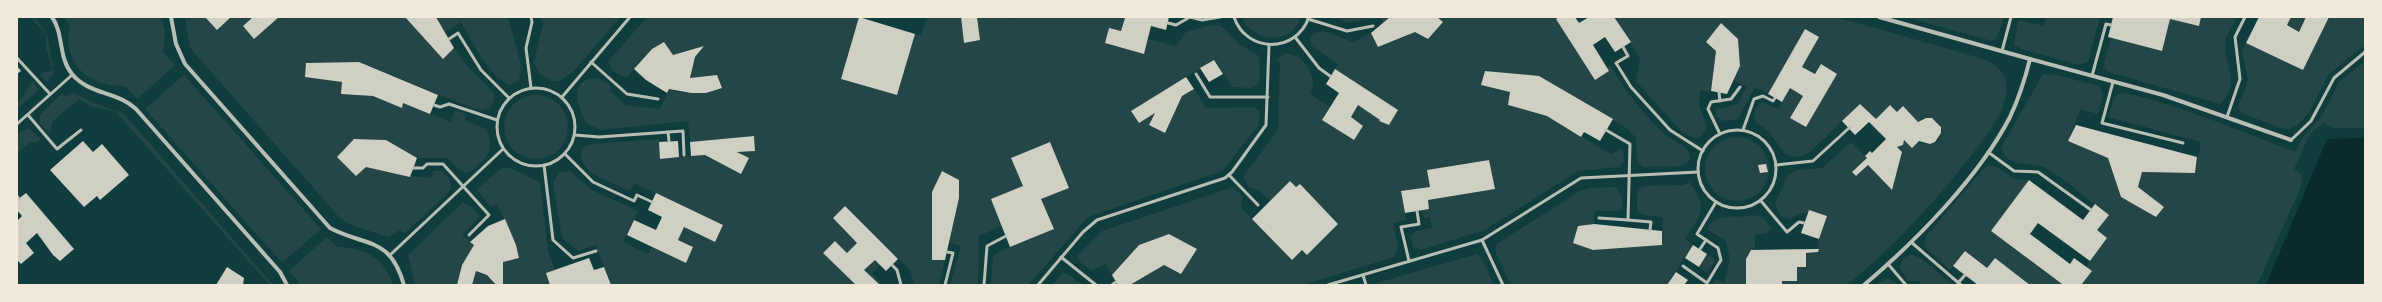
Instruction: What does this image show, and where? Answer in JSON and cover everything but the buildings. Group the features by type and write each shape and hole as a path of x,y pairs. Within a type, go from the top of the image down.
{"street":[{"path":"52,17 59,32 64,62 72,75 82,84 95,91 117,96 136,109 280,272 287,285"},
{"path":"171,17 176,44 185,64 330,228 341,234 380,246 390,254 400,271 404,285"},
{"path":"1879,17 2163,95 2291,140"},
{"path":"1864,285 1911,242 1956,193 1988,152 2010,117 2018,99 2030,59"}],"lane":[{"path":"530,88 526,48 532,22 531,17"},
{"path":"562,97 630,17"},
{"path":"1168,23 1176,25 1190,17 1202,20 1220,17"},
{"path":"1234,17 1236,25 1245,36 1260,44 1269,45 1281,44 1294,37 1309,18 1347,31 1373,26"},
{"path":"2002,51 2011,17"},
{"path":"2227,117 2240,79 2235,36 2245,17"},
{"path":"2092,76 2106,24 2111,25"},
{"path":"449,39 458,33 481,70 509,98"},
{"path":"1294,37 1319,68 1330,76"},
{"path":"1038,285 1087,227 1097,220 1229,176 1264,130 1267,121 1269,45"},
{"path":"1623,47 1628,56 1616,63 1631,87 1670,130 1703,151"},
{"path":"2291,140 2311,121 2334,78 2365,52"},
{"path":"17,58 50,94"},
{"path":"591,62 626,94 658,99"},
{"path":"1196,74 1210,97 1268,97"},
{"path":"17,124 72,75"},
{"path":"2113,82 2102,123 2183,143"},
{"path":"1720,134 1708,109 1711,102 1731,99 1740,87"},
{"path":"530,88 551,90 562,97 572,111 575,122 575,134 565,154 552,163 531,166 521,163 503,149 497,132 497,120 499,112 509,98 521,90 530,88"},
{"path":"1719,92 1720,101"},
{"path":"1743,130 1754,99 1763,96 1773,101 1775,98"},
{"path":"434,105 440,107 449,104 497,120"},
{"path":"28,114 57,150 81,130"},
{"path":"1776,165 1813,161 1849,128"},
{"path":"1606,130 1630,144 1628,220"},
{"path":"1733,130 1743,130 1753,133 1769,146 1776,165 1774,185 1761,201 1742,209 1731,208 1716,202 1705,193 1698,172 1703,151 1710,141 1720,134 1733,130"},
{"path":"575,134 598,137 683,131 684,155"},
{"path":"668,132 668,142"},
{"path":"390,254 503,149"},
{"path":"1988,152 2014,171 2038,172 2091,210"},
{"path":"565,154 594,182 634,201 637,195 652,202"},
{"path":"413,168 423,168 427,164 443,164 489,215 469,235"},
{"path":"544,165 553,240 573,258 596,251"},
{"path":"1328,285 1482,240 1581,178 1698,172"},
{"path":"1229,176 1258,205"},
{"path":"1761,201 1787,232 1798,222 1804,224"},
{"path":"1683,266 1707,283 1721,260 1718,248 1697,234 1716,202"},
{"path":"1409,261 1401,228 1419,224 1417,211"},
{"path":"1599,218 1651,222 1650,230"},
{"path":"984,285 987,246 1006,236"},
{"path":"1482,240 1503,285"},
{"path":"1700,249 1706,240"},
{"path":"1911,242 1959,284 1965,275"},
{"path":"945,285 953,253 947,252"},
{"path":"1061,257 1096,285"},
{"path":"1888,264 1906,285"},
{"path":"892,265 897,270 901,285"},
{"path":"1363,275 1366,285"},
{"path":"1112,285 1116,282"}],"shaded area":[{"path":"30,17 35,17 47,35 54,72 47,82 40,75 43,72 53,71 46,47 46,34"},
{"path":"63,17 161,17 165,31 163,52 175,65 137,99 125,86 100,82 89,77 80,70 70,51 68,39 70,25"},
{"path":"185,17 205,17 217,30 231,17 252,17 243,26 254,39 279,17 287,19 290,17 405,17 443,58 454,48 469,68 494,93 494,101 488,109 477,110 359,62 306,63 305,77 342,82 402,107 403,103 451,122 455,110 466,114 465,120 486,129 490,144 489,152 475,168 466,173 458,169 448,158 417,158 386,140 354,139 337,157 384,170 420,177 432,178 433,171 442,171 449,179 451,187 447,194 404,234 400,230 388,237 351,225 340,218 190,48"},
{"path":"436,17 508,17 521,65 519,80 509,85 501,80 487,66 461,22 445,32"},
{"path":"541,17 620,17 572,73 559,81 552,81 540,74 534,63 543,24"},
{"path":"647,17 859,17 841,79 897,95 915,34 921,35 927,17 961,17 964,43 980,40 977,17 1007,17 1010,19 1010,17 1120,17 1125,18 1121,31 1109,28 1105,43 1143,54 1148,39 1176,46 1186,32 1212,25 1220,25 1239,44 1259,56 1260,76 1258,85 1251,88 1233,87 1214,60 1131,111 1139,123 1155,113 1149,125 1165,132 1182,96 1194,89 1206,108 1254,107 1260,112 1258,126 1222,171 1088,217 1028,285 991,285 993,257 1000,251 1053,229 1041,199 1069,187 1011,158 1023,186 991,199 1002,226 979,236 978,285 950,285 961,246 949,243 959,198 959,180 942,171 932,192 932,260 945,260 939,285 914,285 910,270 845,206 833,218 857,243 847,253 835,241 823,253 856,285 611,285 596,245 579,251 562,238 553,183 559,172 570,171 592,190 638,211 623,242 648,254 652,247 686,263 693,247 678,240 684,227 715,242 723,225 634,183 630,191 595,175 582,162 581,155 584,147 593,144 659,139 660,159 705,155 741,174 749,159 737,152 755,150 754,136 690,142 688,121 600,130 586,123 579,106 577,96 578,89 581,84 590,79 595,78 606,83 611,87 610,91 625,105 660,109 669,89 695,93 721,88 717,75 690,78 691,67 703,46 673,55 652,49 628,76 623,77 613,71 608,62"},
{"path":"1241,17 1301,17 1296,27 1289,33 1281,37 1272,38 1254,32"},
{"path":"1326,17 1390,17 1384,23 1380,18 1350,22"},
{"path":"1437,17 1559,17 1557,19 1595,79 1609,71 1607,67 1610,65 1622,84 1643,111 1658,128 1688,151 1690,160 1680,166 1643,167 1637,161 1636,138 1628,129 1539,76 1485,71 1481,85 1510,92 1508,105 1547,116 1611,154 1620,149 1623,150 1624,161 1619,167 1578,171 1485,230 1420,250 1413,247 1411,236 1416,231 1432,228 1430,217 1424,218 1422,210 1429,209 1428,200 1494,189 1489,160 1428,170 1430,187 1401,191 1406,220 1393,223 1398,247 1394,257 1303,285 1130,285 1164,265 1181,274 1197,249 1169,234 1139,245 1112,275 1105,264 1092,270 1081,263 1077,256 1102,231 1233,187 1243,197 1241,208 1292,259 1302,250 1307,255 1338,223 1300,184 1296,187 1290,181 1270,201 1258,190 1249,187 1243,177 1278,130 1280,62 1276,60 1286,53 1299,57 1306,65 1313,79 1310,94 1330,107 1322,120 1353,140 1363,126 1351,117 1358,105 1380,120 1379,121 1388,125 1398,111 1335,69 1338,64 1312,46 1310,39 1313,33 1324,31 1353,42 1371,33 1378,47 1415,32 1428,39 1443,22"},
{"path":"1614,17 1836,17 1987,60 2000,70 2005,78 2007,88 2006,94 1997,119 1957,174 1900,237 1853,280 1847,285 1782,285 1782,281 1797,267 1806,267 1806,253 1818,252 1819,239 1827,216 1809,210 1807,214 1802,213 1790,219 1781,216 1775,204 1788,175 1796,170 1822,168 1851,142 1867,158 1852,172 1857,176 1868,165 1892,190 1902,152 1897,147 1903,145 1904,140 1929,144 1935,143 1939,140 1941,126 1930,118 1924,118 1918,122 1897,112 1890,105 1876,119 1860,104 1812,150 1803,156 1794,157 1786,155 1770,133 1756,122 1755,110 1762,102 1778,109 1790,88 1803,96 1790,118 1806,127 1837,74 1821,65 1815,74 1802,67 1819,37 1805,29 1768,94 1755,87 1738,119 1723,121 1716,116 1716,109 1732,106 1738,103 1747,87 1733,80 1740,66 1738,39 1721,23 1706,42 1716,51 1711,91 1700,90 1699,104 1707,128 1701,136 1695,138 1682,132 1636,81 1640,58"},
{"path":"1905,17 2004,17 1997,37 1992,41"},
{"path":"2046,17 2100,17 2088,62 2079,65 2022,49 2014,45 2018,20 2044,26"},
{"path":"2237,17 2225,42 2231,84 2226,98 2220,104 2112,73 2105,69 2104,62 2111,38 2161,51 2170,19"},
{"path":"2291,17 2306,17 2299,32 2287,25"},
{"path":"2329,17 2365,17 2365,45 2329,74 2309,113 2296,126 2288,129 2280,128 2242,113 2238,107 2248,80 2242,51 2246,43 2303,70"},
{"path":"2365,61 2365,128 2333,128 2324,122 2310,134 2294,169 2301,174 2302,181 2300,189 2257,285 2081,285 2091,271 2086,267 2107,238 2097,230 2108,215 2052,172 2039,165 2021,164 2015,162 2005,155 2001,148 2043,74 2052,74 2099,86 2103,93 2098,114 2080,109 2068,141 2108,158 2121,197 2156,217 2164,207 2138,187 2142,172 2195,173 2201,142 2108,117 2117,94 2129,94 2175,107 2295,152 2303,137 2322,116 2339,82"},
{"path":"184,75 321,229 282,263 145,109"},
{"path":"33,82 39,90 17,109 17,103"},
{"path":"62,93 66,97 74,93 91,102 123,113 273,285 270,285 115,111 90,106 79,99 53,121 51,130 48,133 40,123 40,115"},
{"path":"536,95 548,98 559,104 565,115 568,127 565,139 559,150 548,156 536,159 524,156 513,150 507,139 504,127 507,115 513,104 524,98"},
{"path":"29,128 41,139 37,142 29,143 17,154 17,134"},
{"path":"1737,137 1755,143 1763,151 1769,169 1763,187 1755,195 1737,201 1719,195 1711,187 1705,169 1711,151 1719,143"},
{"path":"2365,138 2365,285 2266,285 2327,139"},
{"path":"1989,165 1997,167 2014,179 2029,180 1991,231 2062,285 2030,285 1995,258 1987,268 1965,251 1950,270 1926,248 1924,244 1927,235 1983,169"},
{"path":"503,167 522,173 540,184 548,251 555,270 550,285 503,285 503,262 519,258 516,245 497,204 490,207 477,189"},
{"path":"1689,182 1699,198 1701,205 1699,217 1685,239 1693,245 1667,285 1512,285 1509,282 1496,253 1495,245 1580,191 1590,188 1615,187 1622,199 1622,208 1620,211 1595,211 1594,224 1578,226 1573,243 1593,250 1662,244 1663,217 1644,215 1637,211 1637,193 1642,186 1683,185"},
{"path":"463,202 472,207 480,216 462,235 474,245 462,265 457,285 415,285 408,255"},
{"path":"1755,215 1764,218 1771,228 1766,234 1755,234 1755,250 1748,252 1747,255 1746,285 1712,285 1716,279 1724,284 1730,259 1726,241 1707,229 1712,223 1722,218"},
{"path":"327,237 337,247 356,249 379,261 385,268 393,285 298,285 299,282 289,271"},
{"path":"1477,254 1482,259 1494,285 1376,285 1377,283"},
{"path":"1707,254 1716,259 1707,273 1699,267"},
{"path":"1910,254 1921,258 1953,285 1922,285 1919,281 1908,281 1900,268 1903,259"},
{"path":"875,260 880,265 872,274 883,285 880,285 864,270"},
{"path":"476,271 487,275 496,285 472,285"},
{"path":"1063,273 1067,274 1083,285 1052,285"},
{"path":"1888,278 1898,285 1875,285"}]}
